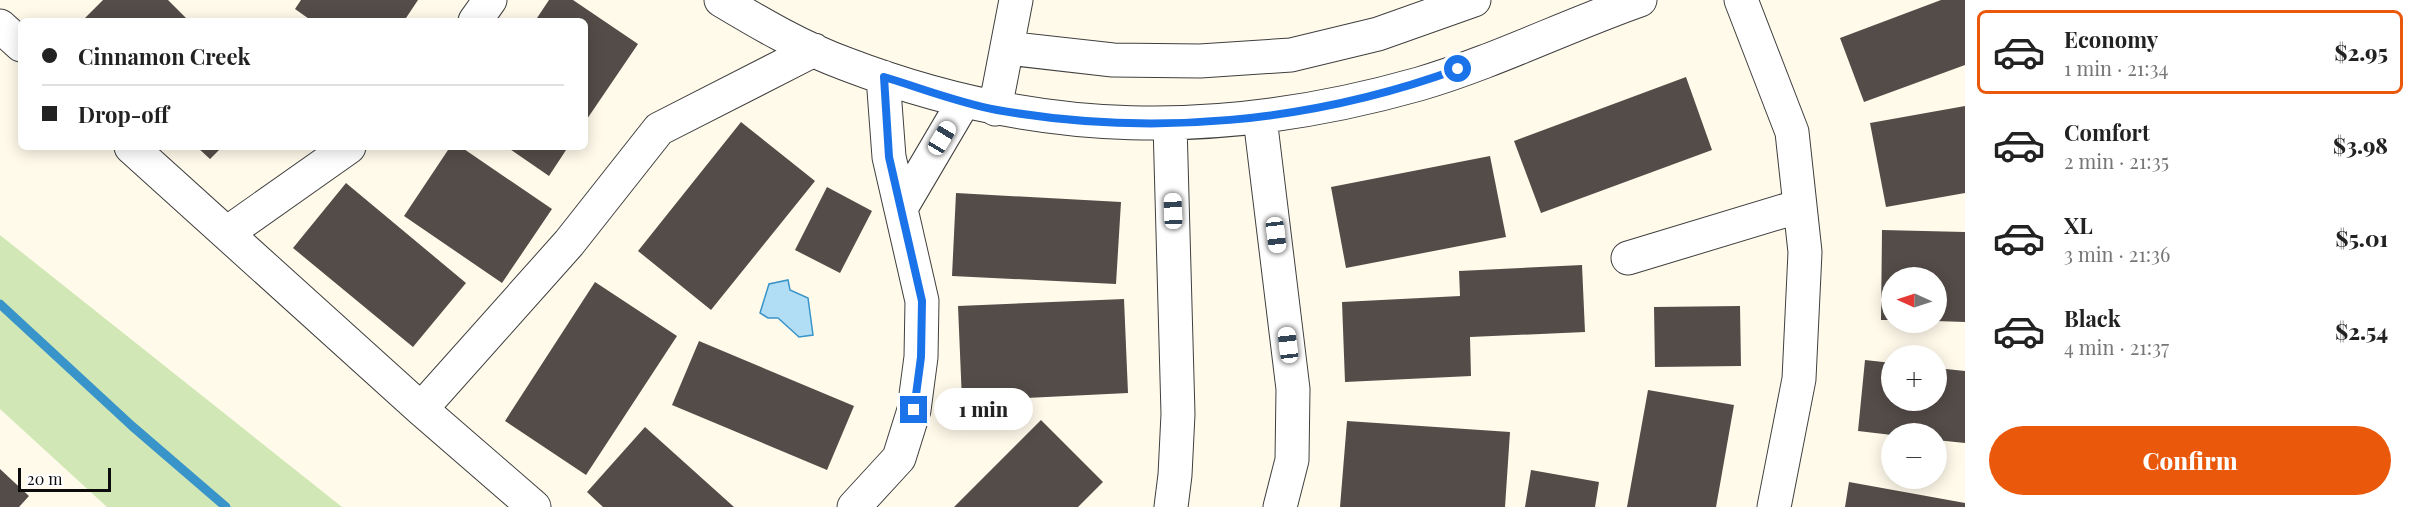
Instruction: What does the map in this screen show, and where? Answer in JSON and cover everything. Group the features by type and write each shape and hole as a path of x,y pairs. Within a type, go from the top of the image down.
{"street":[{"path":"0,16 12,0"},
{"path":"477,18 490,0"},
{"path":"721,0 845,64 980,105 1059,119 1170,124 1260,118 1329,107 1421,83 1640,0"},
{"path":"901,208 980,105 1007,48 1016,0"},
{"path":"1007,48 1124,60 1200,62 1291,55 1378,34 1474,0"},
{"path":"1741,0 1792,132 1805,252 1799,379 1774,507"},
{"path":"0,26 18,42"},
{"path":"421,409 568,243 659,129 814,50"},
{"path":"854,507 899,459 914,410 921,357 922,301 889,157 884,77"},
{"path":"1260,118 1293,389 1292,460 1280,507"},
{"path":"1170,124 1178,414 1171,507"},
{"path":"134,150 421,409 534,507"},
{"path":"226,233 345,150"},
{"path":"1628,258 1800,206"}],"green space":[{"path":"0,235 342,507 107,507 0,409"}],"water":[{"path":"788,280 790,290 808,298 813,335 799,337 778,318 768,318 760,313 769,284"}],"building":[{"path":"103,0 168,0 186,18 85,18"},
{"path":"301,0 418,0 406,18 308,18 295,9"},
{"path":"549,0 573,0 638,44 588,118 588,18 537,18"},
{"path":"1941,0 1965,0 1965,65 1864,102 1840,38"},
{"path":"1686,77 1712,150 1541,213 1514,141"},
{"path":"1965,106 1965,193 1886,207 1870,123"},
{"path":"741,122 815,181 711,310 638,251"},
{"path":"200,150 219,150 210,159"},
{"path":"448,150 465,150 552,209 502,283 404,216"},
{"path":"511,150 566,150 549,176"},
{"path":"1490,156 1506,237 1346,268 1331,187"},
{"path":"346,183 466,283 413,347 293,248"},
{"path":"827,187 872,211 840,273 795,250"},
{"path":"956,193 1121,202 1116,284 952,276"},
{"path":"1882,230 1965,232 1965,322 1947,321 1947,267 1882,267"},
{"path":"1582,265 1585,332 1470,337 1471,376 1345,382 1342,302 1460,296 1459,271"},
{"path":"595,282 677,336 586,475 505,421"},
{"path":"1124,299 1128,393 962,401 958,306"},
{"path":"1740,306 1741,366 1655,367 1654,307"},
{"path":"699,341 854,406 827,470 672,405"},
{"path":"1865,360 1881,362 1881,411 1947,411 1947,369 1965,371 1965,443 1947,441 1947,423 1881,423 1881,434 1858,431"},
{"path":"1648,390 1734,405 1716,507 1627,507"},
{"path":"1041,420 1103,482 1078,507 954,507"},
{"path":"1347,421 1510,432 1505,507 1340,507"},
{"path":"645,427 734,507 603,507 587,492"},
{"path":"0,469 29,496 19,507 0,507"},
{"path":"1531,470 1599,482 1595,507 1525,507"},
{"path":"1849,482 1965,503 1965,507 1845,507"}],"waterway":[{"path":"0,304 132,426 226,507"}],"route":[{"path":"914,410 921,357 922,301 889,157 884,77 995,109 1059,119 1170,124 1260,118 1329,107 1421,83 1458,69"}]}
